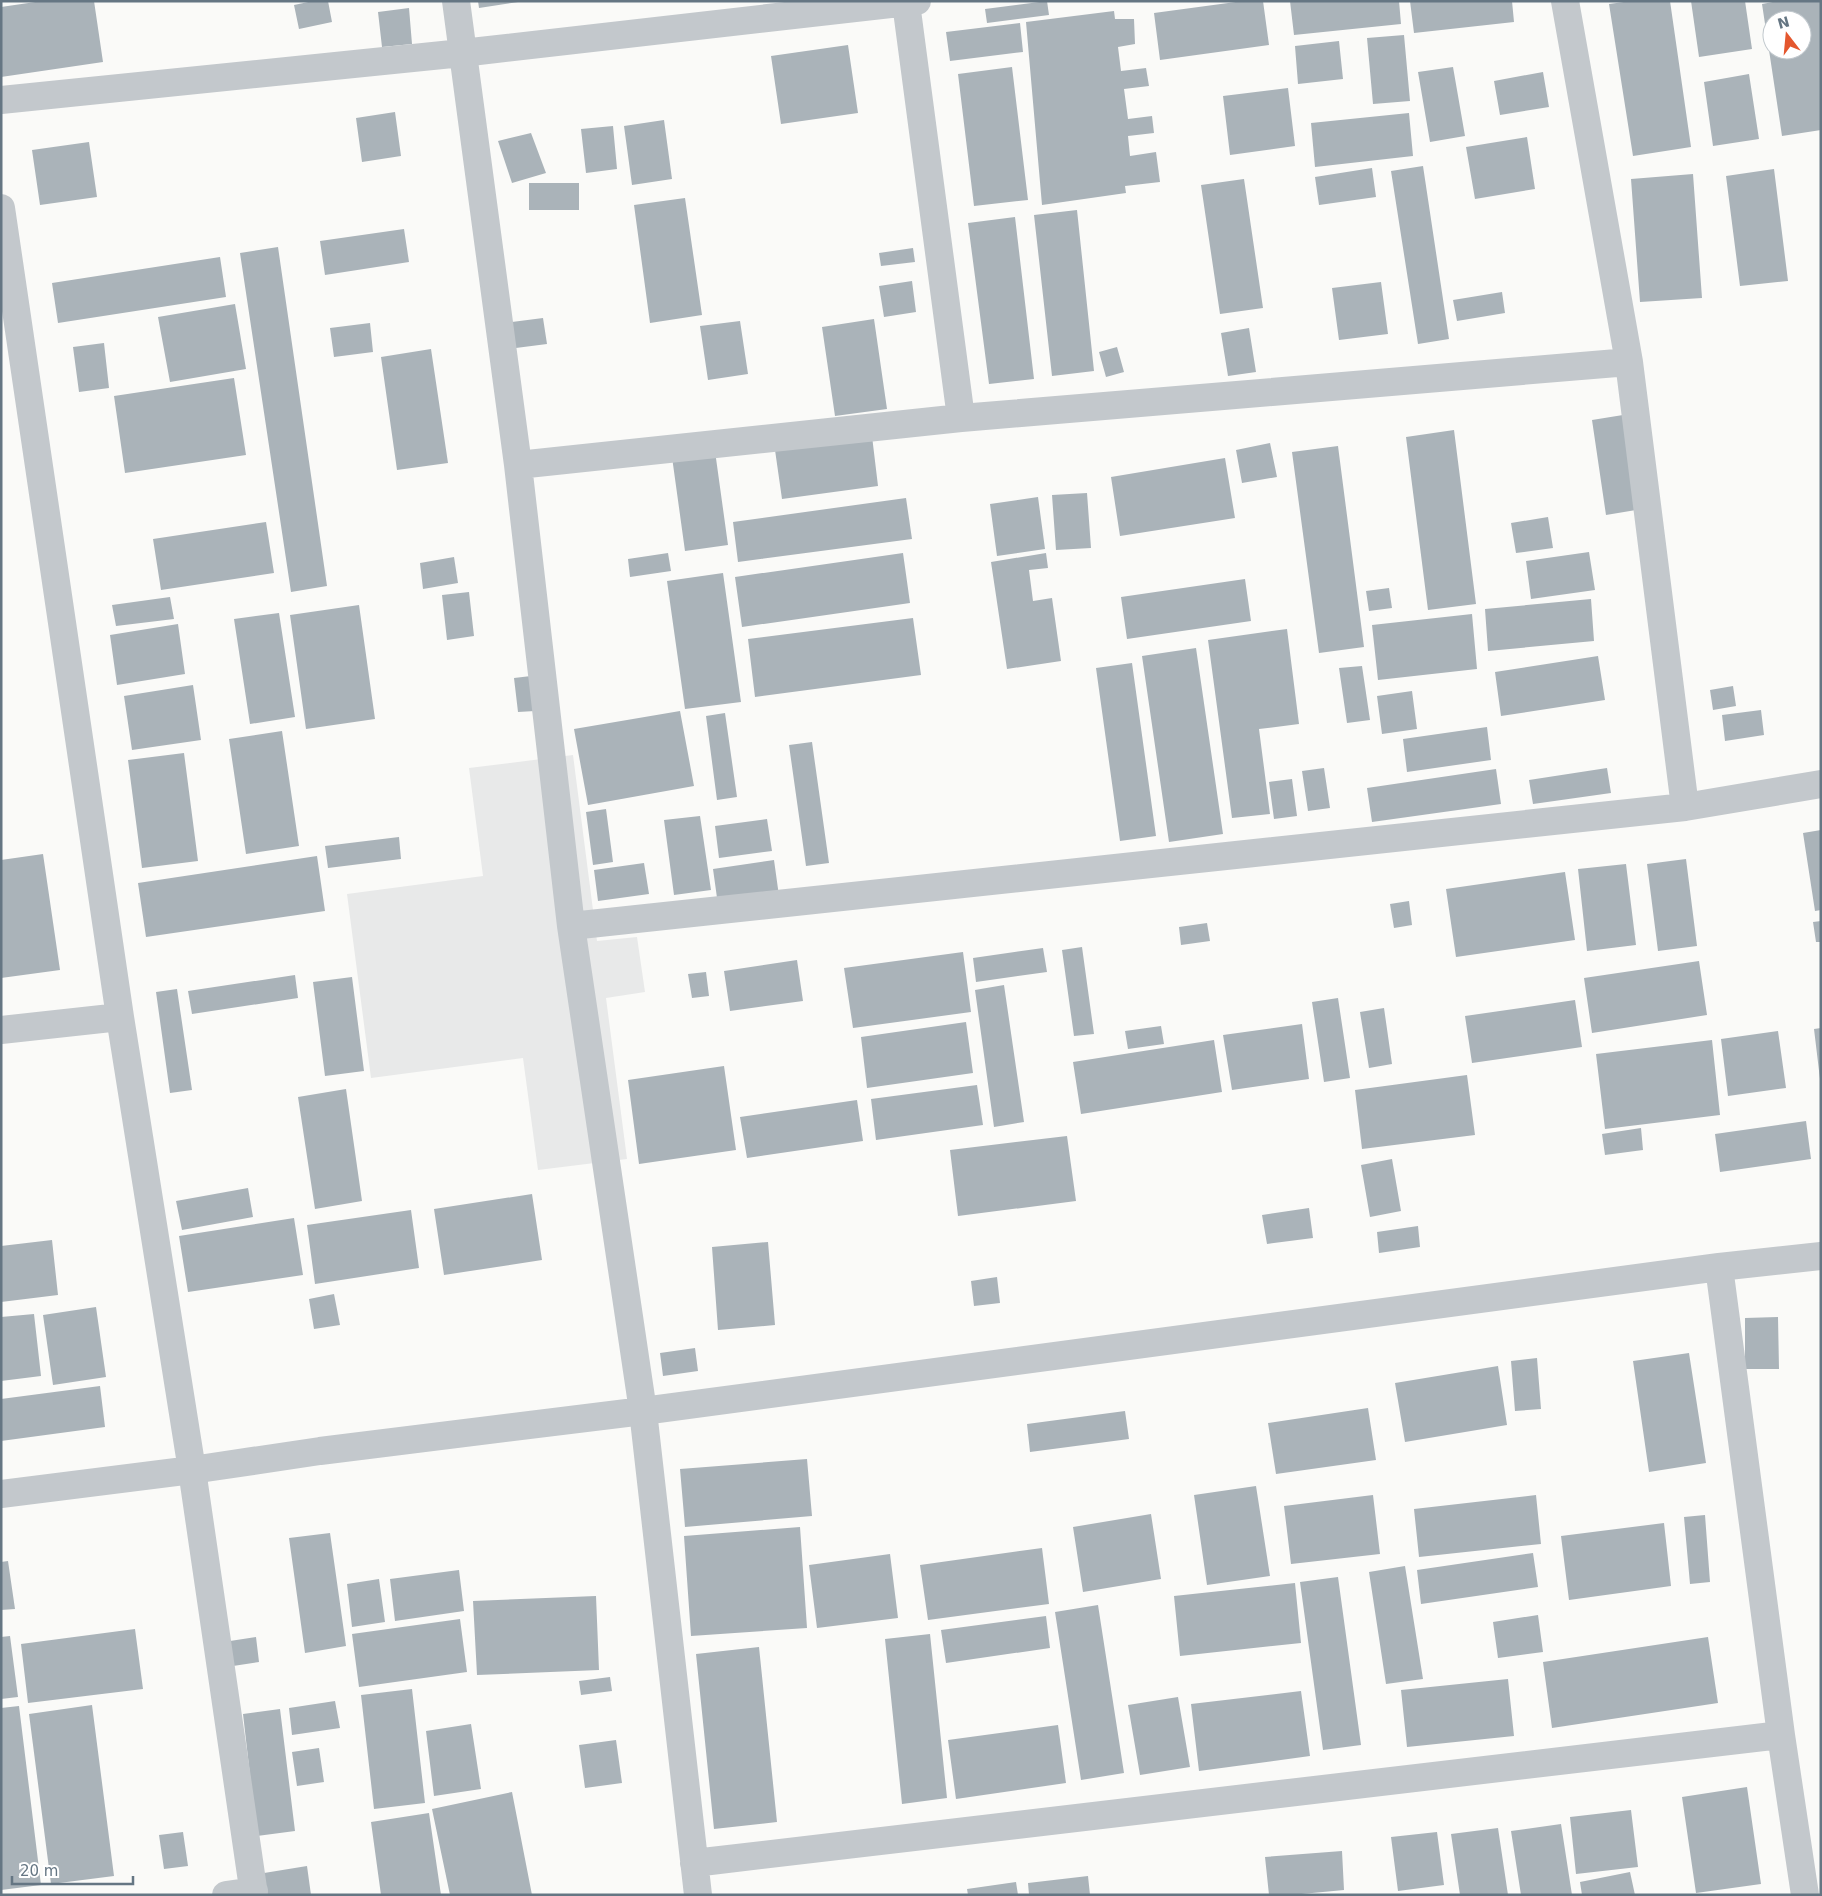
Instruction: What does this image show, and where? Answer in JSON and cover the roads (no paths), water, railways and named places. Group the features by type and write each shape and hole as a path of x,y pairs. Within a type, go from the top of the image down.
{"street":[{"path":"456,1 518,465 571,926 643,1411 698,1895"},
{"path":"1565,1 1629,362 1685,807"},
{"path":"1,100 462,53 911,2 961,418"},
{"path":"1,208 120,1017 192,1470 254,1893 226,1895"},
{"path":"518,465 961,418 1629,362"},
{"path":"571,926 1685,807 1821,784"},
{"path":"1,1030 120,1017"},
{"path":"1,1494 192,1470 320,1451 643,1411 1719,1267 1821,1256"},
{"path":"1719,1267 1781,1736 1805,1895"},
{"path":"694,1863 1781,1736"}]}
